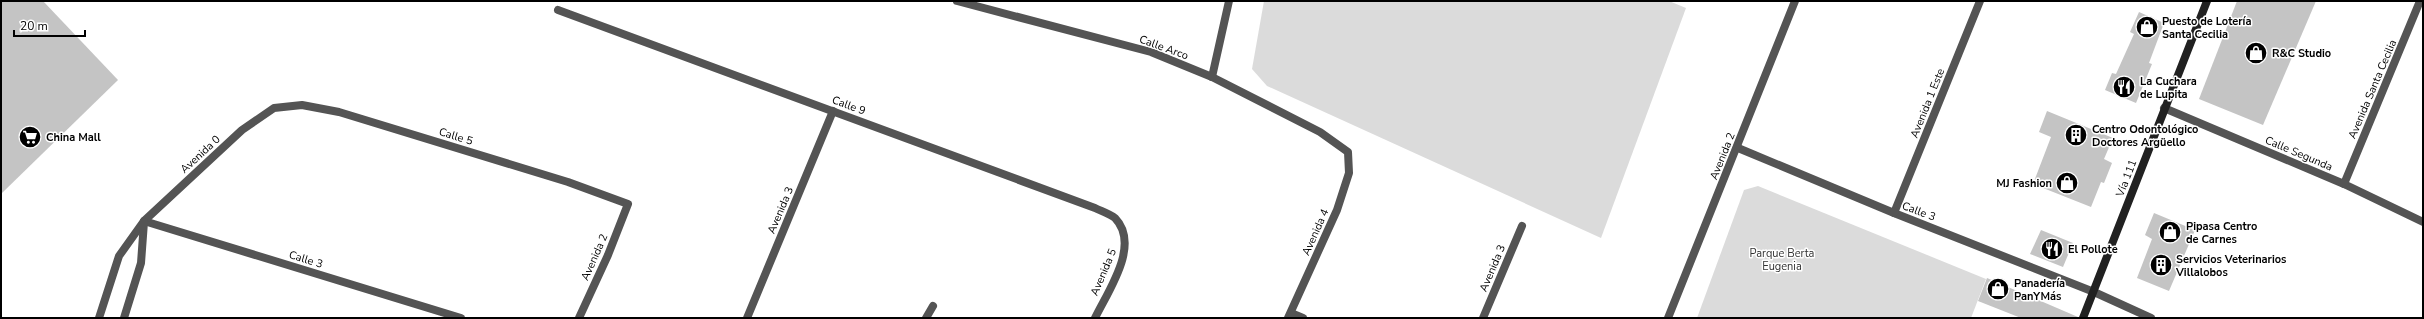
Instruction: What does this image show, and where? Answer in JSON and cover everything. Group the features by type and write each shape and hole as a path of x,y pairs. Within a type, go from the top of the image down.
{"main road":[{"name":"Vía 111","path":"2084,318 2164,108 2207,1"}],"street":[{"name":"Calle Arco","path":"957,1 1151,52 1212,77 1320,132 1348,152"},
{"path":"1212,77 1229,1"},
{"name":"Avenida 2","path":"1668,318 1738,148 1795,1"},
{"name":"Avenida 1 Este","path":"1894,213 1980,1"},
{"name":"Avenida Santa Cecilia","path":"2344,184 2420,1"},
{"name":"Calle 9","path":"558,10 1095,208 1114,218 1125,233"},
{"name":"Calle 5","path":"274,108 302,105 339,112 568,182 628,204"},
{"name":"Avenida 0","path":"99,318 119,256 144,221 242,130 274,108"},
{"name":"Calle Segunda","path":"2164,108 2344,184 2423,222"},
{"name":"Avenida 3","path":"747,318 833,111"},
{"name":"Calle 3","path":"1738,148 1894,213 2094,292 2151,318"},
{"name":"Avenida 4","path":"1290,316 1337,210 1349,173 1348,152"},
{"name":"Avenida 2","path":"578,318 608,255 628,204"},
{"path":"124,318 141,263 144,221"},
{"name":"Calle 3","path":"144,221 461,318"},
{"name":"Avenida 3","path":"1483,318 1522,226"},
{"name":"Avenida 5","path":"1095,318 1126,253 1125,233"},
{"path":"926,318 933,306"},
{"path":"1290,316 1304,318"}],"green space":[{"path":"1264,1 1669,1 1686,8 1601,238 1267,86 1252,69"},
{"name":"Parque Berta Eugenia","path":"1758,186 1986,279 1971,318 1697,318 1744,190"}],"building":[{"name":"China Mall","path":"1,1 43,1 118,80 1,194"},
{"path":"2237,1 2316,1 2263,125 2199,99"},
{"path":"2139,12 2164,23 2149,63 2152,64 2136,103 2105,90 2112,73 2116,74 2134,34 2130,32"},
{"path":"2047,111 2113,138 2104,159 2112,163 2104,183 2101,182 2091,207 2033,184 2051,137 2039,132"},
{"path":"2154,213 2195,230 2169,291 2137,278 2152,239 2145,235"},
{"name":"El Pollote","path":"2041,230 2073,243 2063,267 2030,254"},
{"name":"Panadería PanYMás","path":"1987,278 2078,318 2021,318 1978,301"}],"place":[{"name":"Puesto de Lotería Santa Cecilia","path":"2147,27"},
{"name":"R&C Studio","path":"2256,53"},
{"name":"La Cuchara de Lupita","path":"2124,87"},
{"name":"Centro Odontológico Doctores Argüello","path":"2076,135"},
{"name":"China Mall","path":"30,137"},
{"name":"MJ Fashion","path":"2067,183"},
{"name":"Pipasa Centro de Carnes","path":"2170,232"},
{"name":"El Pollote","path":"2052,249"},
{"name":"Servicios Veterinarios Villalobos","path":"2161,265"},
{"name":"Panadería PanYMás","path":"1998,289"}]}
